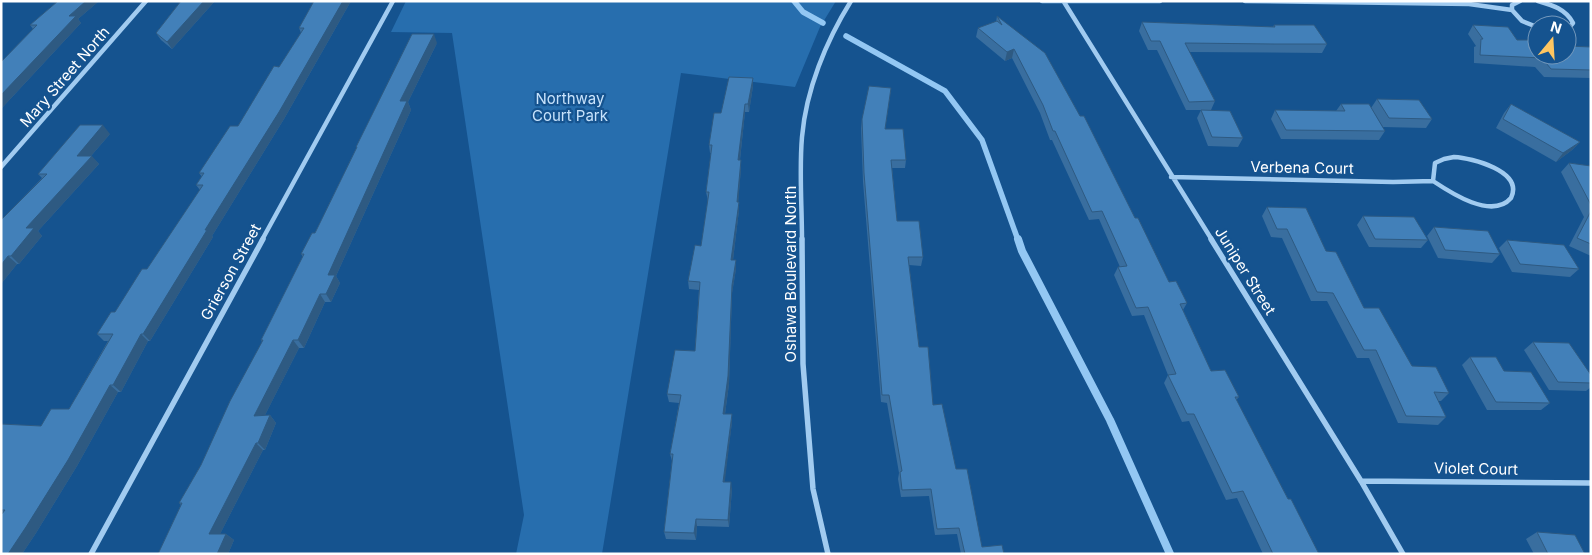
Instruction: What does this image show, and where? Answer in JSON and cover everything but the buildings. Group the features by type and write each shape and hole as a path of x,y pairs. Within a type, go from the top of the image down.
{"street":[{"name":"Mary Street North","path":"1,168 146,1"},
{"name":"Grierson Street","path":"90,554 392,1"},
{"name":"Oshawa Boulevard North","path":"828,554 813,489 804,364 802,137 807,106 824,56 834,29 851,1"},
{"path":"1042,1 1160,1"},
{"path":"1245,1 1469,4 1512,10 1522,21 1527,23"},
{"path":"1512,10 1512,5 1520,1"},
{"path":"1538,1 1566,12 1568,15"},
{"name":"Juniper Street","path":"1064,2 1361,481 1403,554"},
{"path":"1451,156 1463,157 1489,165 1500,172 1513,188 1513,195 1509,201 1501,205 1478,204 1453,194 1433,181 1435,164 1441,159 1451,156"},
{"name":"Verbena Court","path":"1171,177 1393,182 1433,181"},
{"name":"Violet Court","path":"1361,481 1591,483"}],"green space":[{"name":"Northway Court Park","path":"406,1 836,1 820,27 795,87 681,73 602,554 516,554 524,515 452,33 391,32"}],"waterway":[{"path":"794,1 803,12 823,23"},
{"path":"846,36 945,91 982,140 1018,240"},
{"path":"1018,239 1022,251 1110,420 1170,554"}]}
